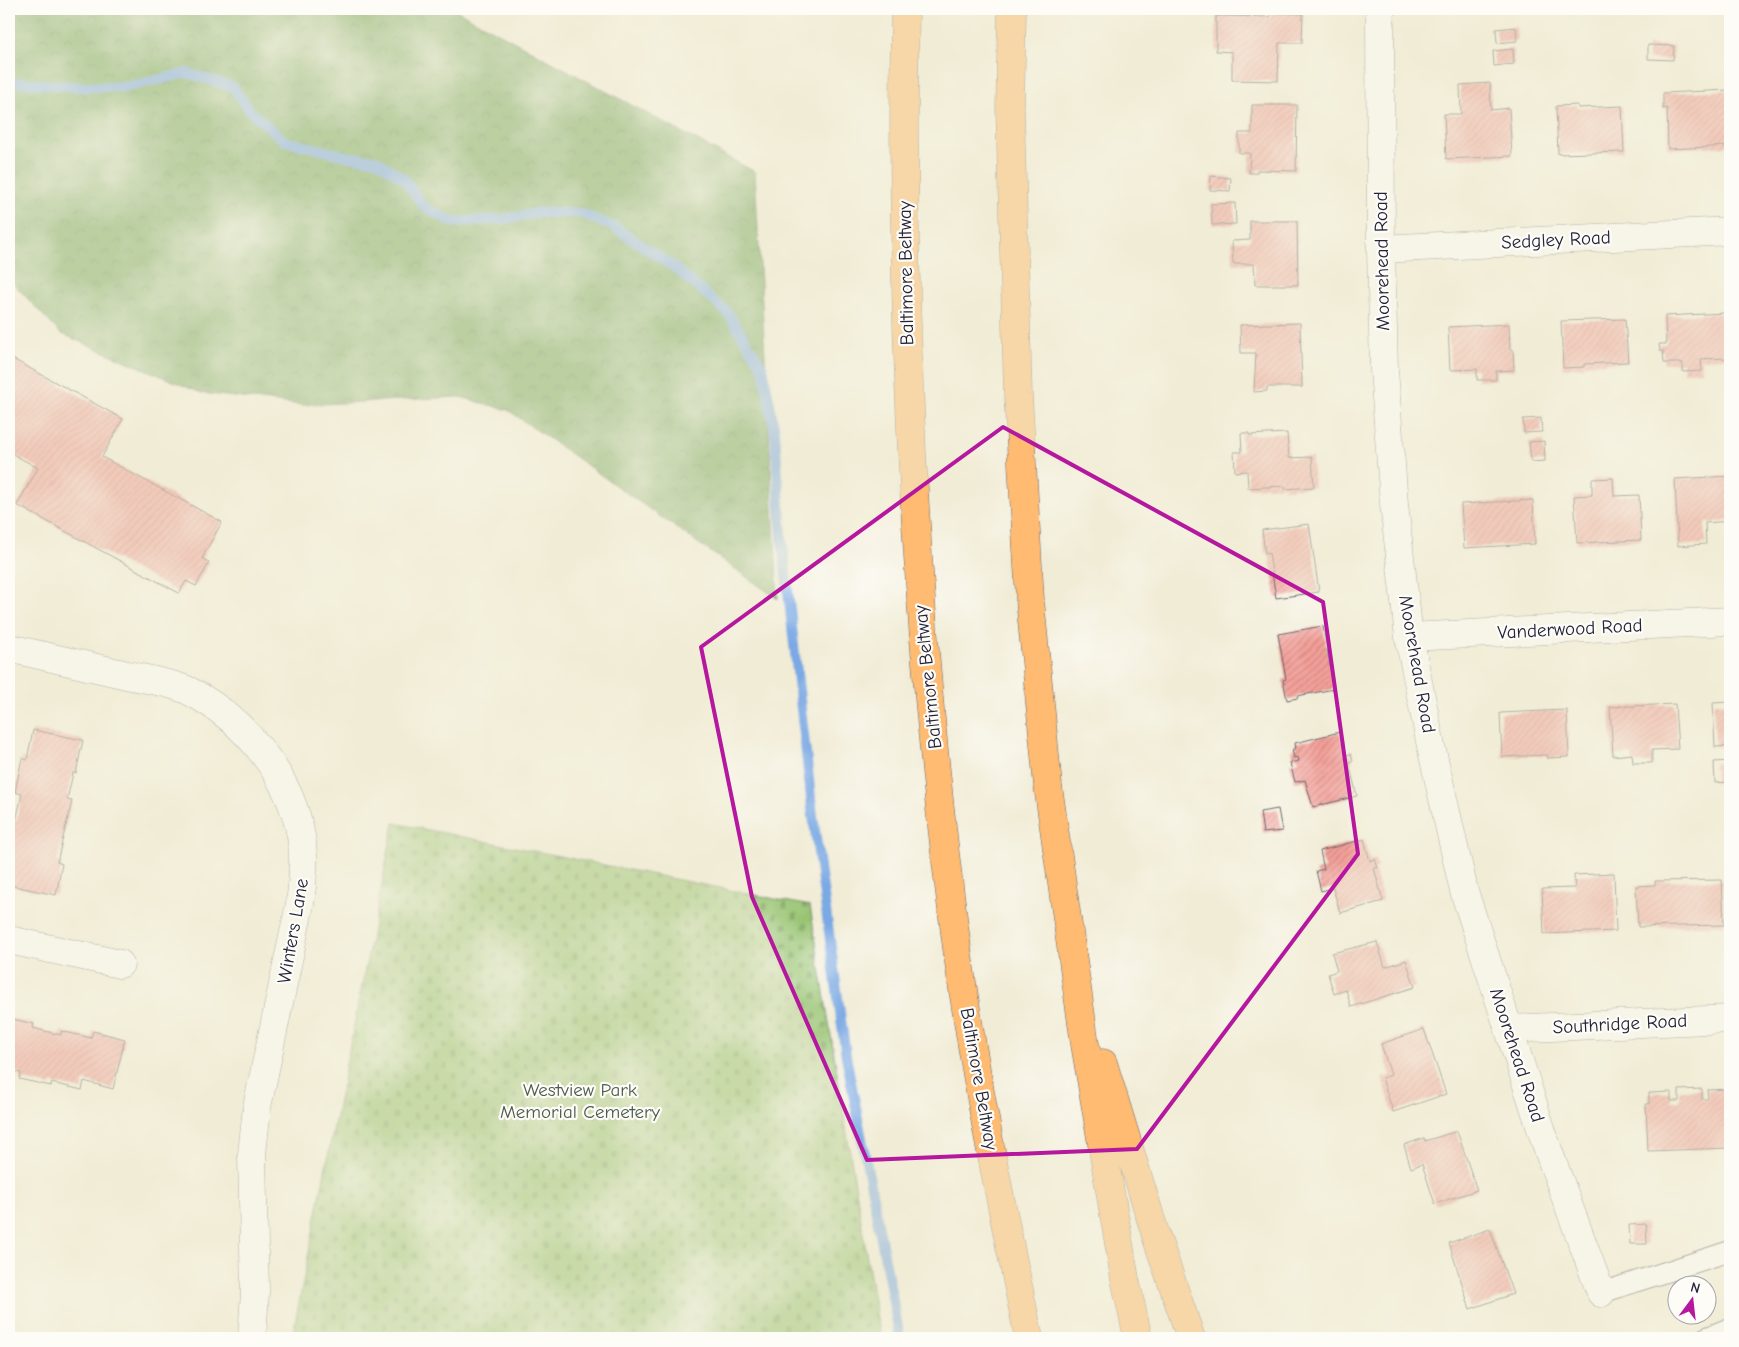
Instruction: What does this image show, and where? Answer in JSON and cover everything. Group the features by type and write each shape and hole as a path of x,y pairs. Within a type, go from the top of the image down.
{"highway":[{"name":"Baltimore Beltway","path":"905,9 903,110 909,409 921,613 958,948 980,1090 1029,1338"},
{"path":"1012,9 1010,109 1018,376 1030,600 1048,786 1086,1044 1121,1259 1138,1338"},
{"path":"1075,968 1157,1239 1191,1338"},
{"path":"1020,1297 1024,1338"}],"street":[{"name":"Moorehead Road","path":"1380,9 1381,249 1384,370 1394,504 1409,637 1431,746 1464,891 1548,1150 1601,1293"},
{"name":"Sedgley Road","path":"1381,249 1730,231"},
{"name":"Vanderwood Road","path":"1409,637 1730,621"},
{"name":"Winters Lane","path":"9,648 188,691 230,717 257,745 276,771 291,801 301,836 304,872 300,904 257,1107 252,1154 255,1292 252,1338"},
{"path":"9,940 120,964"},
{"name":"Southridge Road","path":"1509,1029 1730,1019"}],"lane":[{"path":"1601,1293 1730,1252"},
{"path":"1705,1338 1730,1328"}],"highlighted area":[{"path":"1003,427 1323,602 1358,854 1137,1149 867,1160 752,897 701,647"}],"green space":[{"path":"9,9 454,9 755,172 778,599 508,410 460,397 302,405 201,393 60,333 9,279"},
{"name":"Westview Park Memorial Cemetery","path":"394,823 810,906 877,1319 882,1338 292,1338"}],"building":[{"path":"1270,13 1303,14 1302,43 1279,43 1278,81 1232,80 1232,52 1216,51 1216,16 1270,17"},
{"path":"1516,27 1517,41 1497,43 1496,29"},
{"path":"1648,45 1674,46 1673,60 1648,59"},
{"path":"1513,49 1514,64 1494,66 1493,51"},
{"path":"1490,83 1491,110 1509,108 1512,156 1446,159 1444,114 1461,114 1460,85"},
{"path":"1730,90 1730,146 1668,149 1667,108 1663,109 1663,93"},
{"path":"1252,105 1297,105 1296,171 1257,170 1257,173 1249,173 1250,153 1239,153 1239,133 1252,133"},
{"path":"1578,105 1578,108 1622,106 1624,152 1558,154 1556,106"},
{"path":"1211,176 1231,178 1230,191 1210,190"},
{"path":"1235,203 1236,224 1212,225 1211,204"},
{"path":"1250,221 1297,221 1298,285 1255,285 1254,264 1233,264 1232,241 1250,240"},
{"path":"1725,313 1727,358 1701,359 1702,371 1683,372 1683,363 1664,363 1663,351 1660,351 1659,344 1666,344 1665,316"},
{"path":"1625,319 1628,362 1584,364 1584,367 1563,368 1561,321"},
{"path":"1300,323 1302,387 1267,387 1267,391 1254,392 1256,353 1241,353 1240,325"},
{"path":"1509,324 1510,350 1513,349 1514,370 1496,371 1496,380 1477,380 1477,369 1450,370 1448,327"},
{"path":"9,357 123,419 102,457 222,522 202,558 209,563 196,586 186,581 179,593 17,505 38,468 9,452"},
{"path":"1541,418 1542,432 1524,433 1523,419"},
{"path":"1241,433 1249,433 1249,435 1287,433 1289,458 1312,457 1314,487 1285,489 1285,486 1248,488 1247,471 1235,472 1234,452 1242,452"},
{"path":"1544,441 1545,461 1531,462 1529,442"},
{"path":"1730,476 1730,521 1705,523 1706,544 1678,546 1675,479"},
{"path":"1613,478 1614,496 1639,495 1641,540 1577,543 1574,496 1592,495 1592,479"},
{"path":"1533,500 1535,544 1464,548 1461,504"},
{"path":"1309,524 1319,592 1276,598 1269,553 1265,554 1262,530"},
{"path":"1323,626 1334,689 1297,696 1298,698 1287,700 1283,680 1286,679 1278,634"},
{"path":"1730,702 1730,746 1715,747 1713,703"},
{"path":"1675,704 1678,749 1652,750 1652,763 1633,763 1632,754 1613,756 1610,707"},
{"path":"1567,710 1569,757 1547,758 1547,755 1502,757 1500,713"},
{"path":"33,730 83,740 76,773 73,773 67,800 72,801 57,862 62,864 56,895 9,885 11,855 9,855 9,836 12,820 16,821 22,794 15,792 22,758 27,760"},
{"path":"1340,732 1346,755 1351,754 1353,761 1349,763 1357,796 1313,807 1305,780 1295,782 1290,763 1299,761 1298,757 1294,758 1292,750 1296,748 1295,743"},
{"path":"1730,761 1730,782 1715,783 1714,762"},
{"path":"1278,809 1282,831 1263,833 1260,812"},
{"path":"1364,839 1370,861 1375,859 1378,868 1374,868 1383,901 1340,913 1333,888 1321,891 1316,871 1324,869 1320,851"},
{"path":"1614,873 1616,931 1544,934 1542,889 1575,888 1574,875"},
{"path":"1722,880 1724,925 1638,927 1636,886 1655,885 1655,881"},
{"path":"1377,942 1385,967 1406,960 1415,987 1351,1007 1346,990 1334,994 1328,974 1337,971 1332,953"},
{"path":"9,1018 34,1024 33,1028 61,1035 61,1031 91,1038 93,1031 125,1039 113,1089 84,1081 82,1090 52,1083 51,1086 19,1079 21,1073 9,1071"},
{"path":"1424,1029 1446,1094 1393,1112 1382,1078 1391,1075 1381,1044"},
{"path":"1702,1089 1702,1099 1708,1099 1707,1090 1730,1089 1730,1148 1648,1151 1646,1104 1649,1104 1649,1093 1671,1092 1671,1101 1679,1101 1679,1090"},
{"path":"1457,1131 1477,1190 1435,1204 1422,1164 1411,1168 1404,1145 1424,1138 1425,1141"},
{"path":"1646,1224 1647,1244 1630,1244 1629,1225"},
{"path":"1490,1229 1513,1294 1470,1309 1449,1243"}],"waterway":[{"path":"9,82 83,87 127,87 187,73 233,87 250,111 285,141 350,157 376,160 404,179 424,207 453,222 504,219 538,213 580,213 614,227 671,265 728,313 763,368 775,432 782,537 813,816 846,1056 900,1338"}]}
